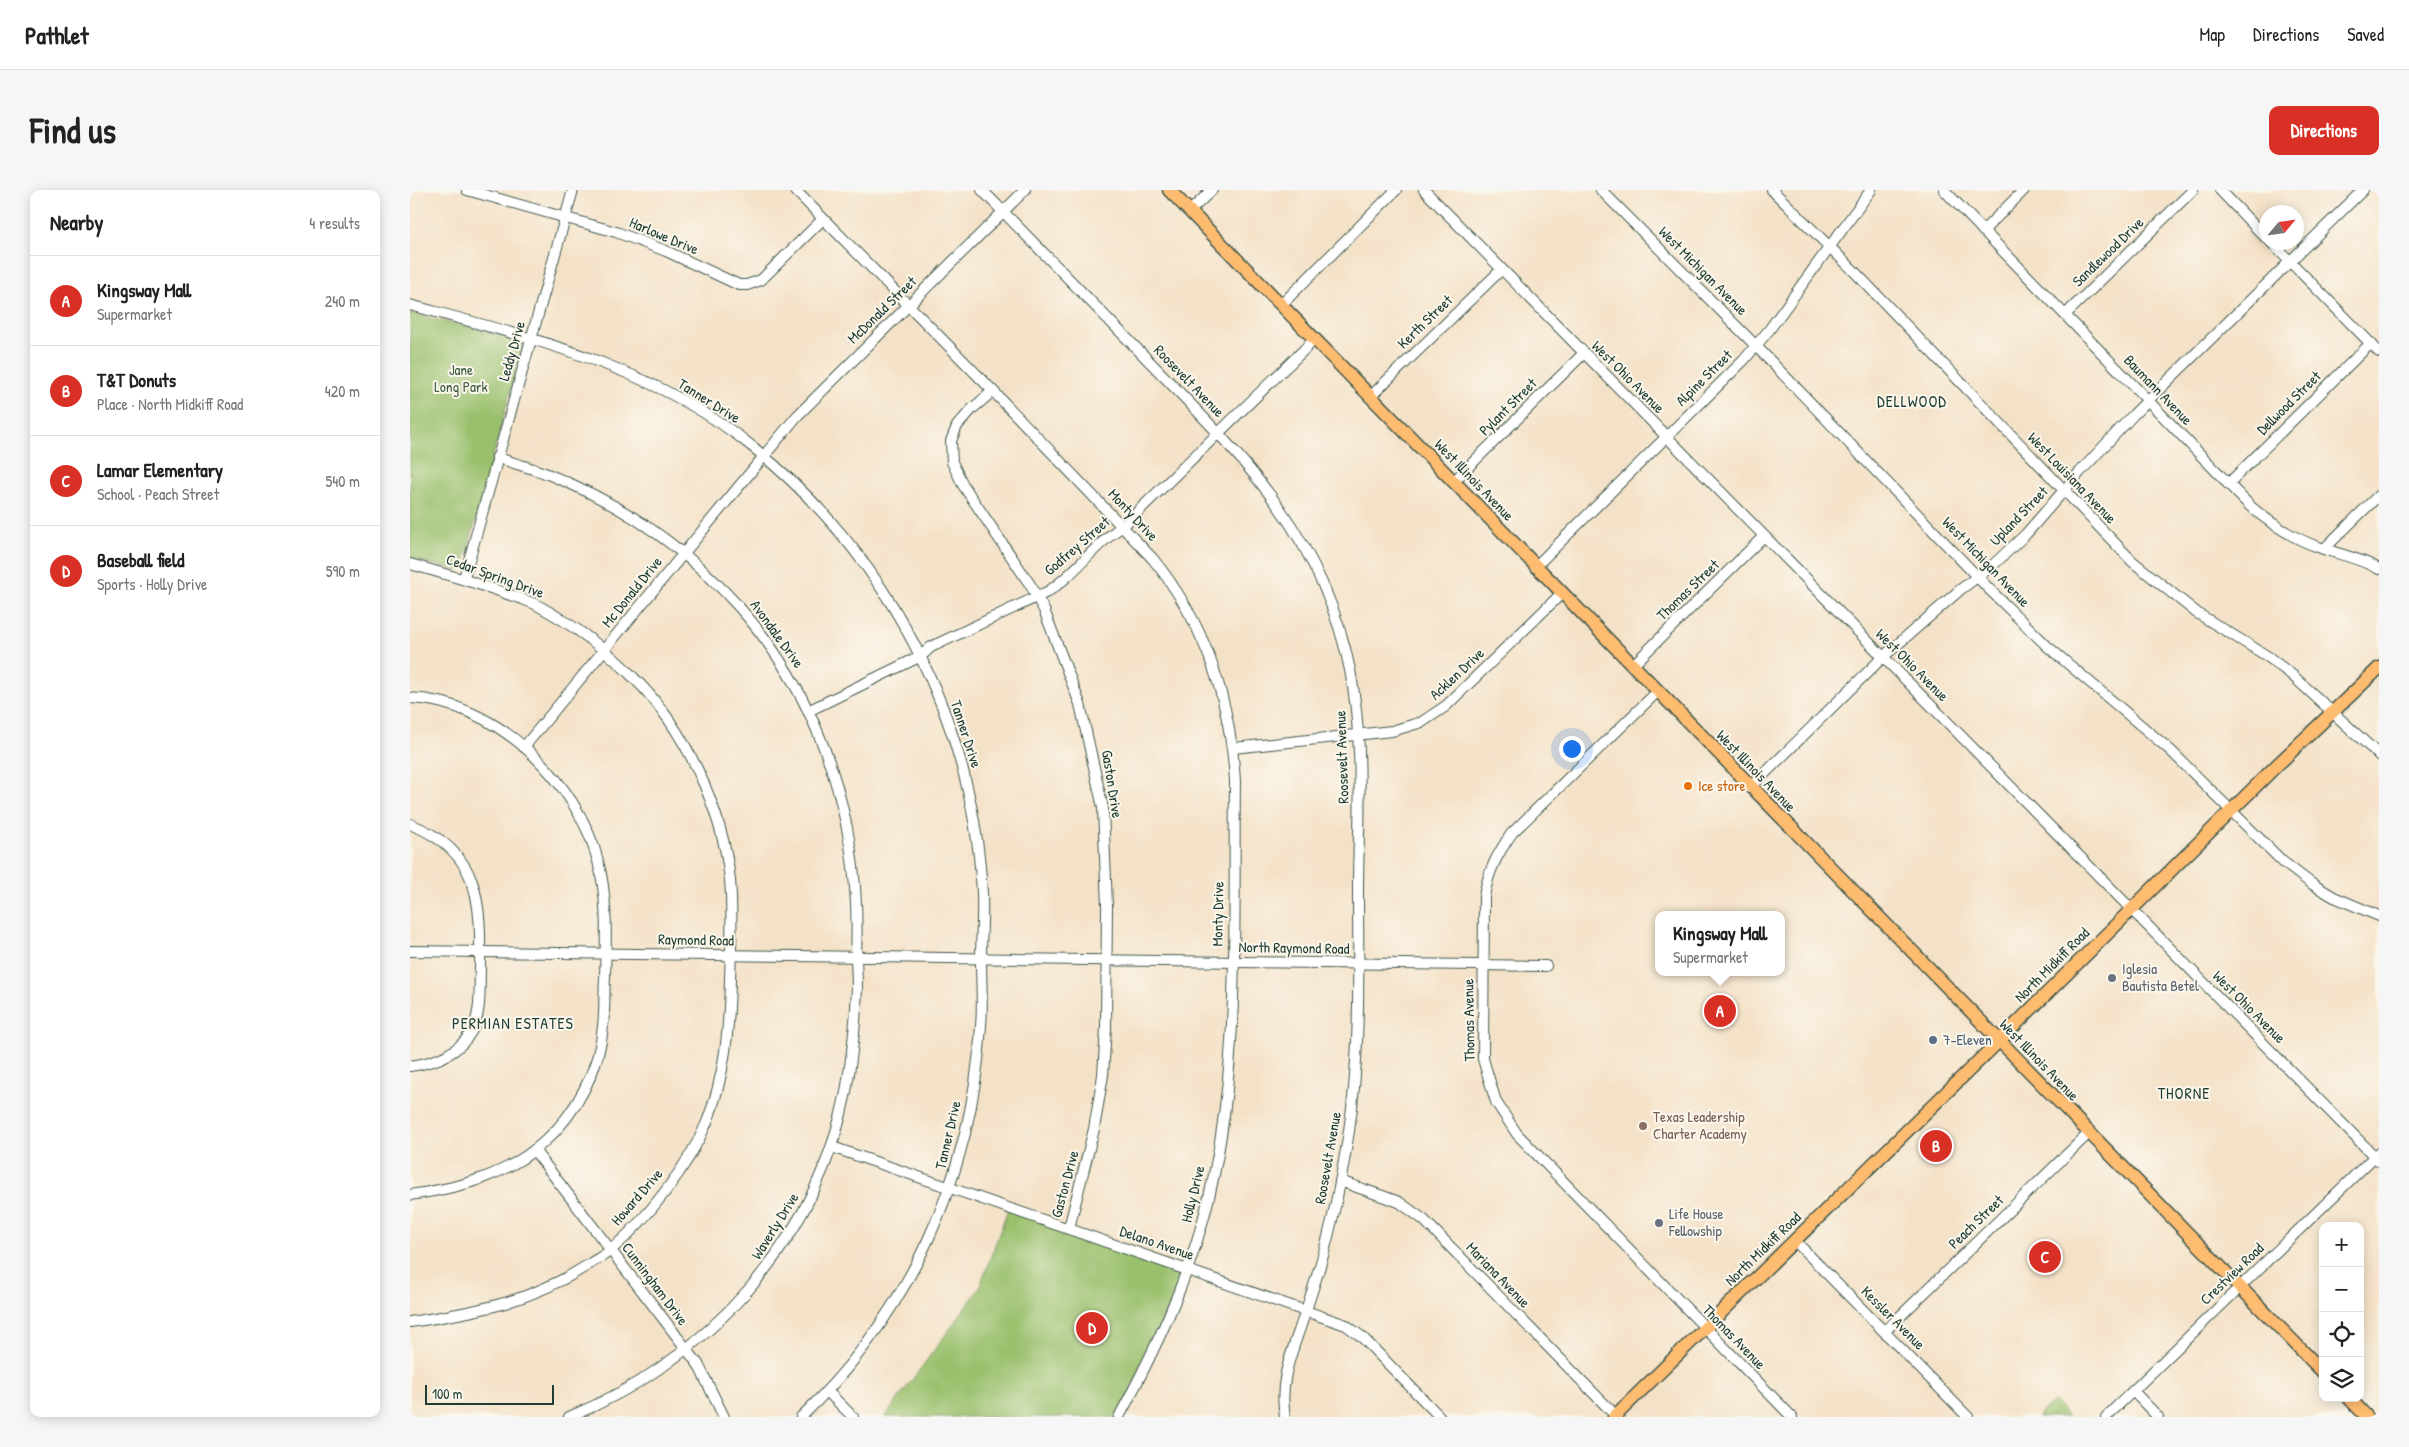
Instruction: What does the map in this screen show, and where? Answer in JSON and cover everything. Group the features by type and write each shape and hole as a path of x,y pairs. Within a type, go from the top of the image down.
{"main road":[{"name":"West Illinois Avenue","path":"1169,190 1750,788 2319,1368"},
{"name":"North Midkiff Road","path":"1615,1417 2131,909 2379,668"},
{"path":"2352,1402 2367,1417"}],"street":[{"name":"Harlowe Drive","path":"467,190 565,216 648,244 729,282 741,285 761,280 823,219"},
{"name":"Leddy Drive","path":"464,578 572,190"},
{"name":"Monty Drive","path":"795,190 1123,526 1168,579 1198,628 1219,681 1233,748 1235,781 1233,962"},
{"name":"Roosevelt Avenue","path":"982,190 1249,466 1279,505 1319,576 1334,615 1348,662 1360,734 1355,1076 1350,1125 1329,1232 1306,1311 1284,1374 1282,1393 1285,1417"},
{"name":"McDonald Street","path":"762,456 805,406 1025,190"},
{"path":"1190,212 1212,190"},
{"path":"1281,305 1396,190"},
{"name":"West Ohio Avenue","path":"1424,190 2131,909 2377,1156"},
{"name":"West Michigan Avenue","path":"1601,190 1756,346 2047,646 2170,750 2282,862 2312,884 2349,904 2379,916"},
{"name":"West Louisiana Avenue","path":"1772,190 1851,268 2132,561 2168,592 2217,627 2279,665 2308,689 2379,755"},
{"name":"Alpine Street","path":"1535,567 1756,346 1871,190"},
{"name":"Baumann Avenue","path":"1944,190 2250,506 2274,525 2296,538 2324,549 2354,557 2379,569"},
{"path":"1983,231 2024,190"},
{"name":"Sandlewood Drive","path":"2066,315 2193,190"},
{"path":"2220,190 2259,231"},
{"name":"Upland Street","path":"1750,788 1883,657 2026,534 2148,401 2363,190"},
{"path":"2279,250 2379,352"},
{"name":"Kerth Street","path":"1370,397 1501,270"},
{"name":"Tanner Drive","path":"410,305 531,338 590,357 656,386 725,427 762,456 799,488 845,538 882,588 921,656 952,735 971,808 982,894 981,1026 976,1080 966,1128 950,1188 928,1244 900,1295 867,1344 827,1391 801,1417"},
{"name":"Godfrey Street","path":"921,656 932,647 1036,596 1065,579 1112,534 1123,526 1314,340"},
{"name":"Dellwood Street","path":"2228,484 2371,343"},
{"name":"Pylant Street","path":"1453,482 1584,354"},
{"name":"Gaston Drive","path":"993,391 972,409 958,426 951,440 952,462 963,486 1036,596 1060,648 1080,704 1103,808 1107,871 1107,958 1102,1075 1094,1129 1068,1228"},
{"name":"Mc Donald Drive","path":"524,746 762,456"},
{"name":"Avondale Drive","path":"497,457 550,475 603,500 646,526 683,553 727,594 755,626 780,660 808,711 831,766 849,834 856,893 856,956"},
{"path":"2324,549 2379,496"},
{"name":"Thomas Street","path":"1632,666 1764,536"},
{"name":"Cedar Spring Drive","path":"410,564 464,578 535,604 604,649 636,679 664,712 686,747 704,784 718,827 730,879 731,955"},
{"name":"Acklen Drive","path":"1233,748 1398,730 1415,725 1436,714 1562,593"},
{"path":"808,711 921,656"},
{"name":"Thomas Avenue","path":"1657,692 1512,833 1503,844 1490,868 1485,892 1483,1059 1492,1092 1506,1120 1517,1134 1792,1417"},
{"path":"410,698 450,706 497,728 524,746 562,786 579,812 590,836 598,862 604,893 606,953 603,1028 596,1060 582,1093 566,1117 546,1141 501,1171 479,1181 451,1189 410,1195"},
{"path":"410,824 431,834 450,848 467,871 478,898 480,952 479,1010 471,1033 457,1048 444,1057 432,1062 410,1066"},
{"name":"Raymond Road","path":"410,951 981,959"},
{"name":"Howard Drive","path":"410,1322 512,1302 560,1283 610,1250 665,1193 706,1123 718,1088 728,1039 731,955"},
{"name":"Waverly Drive","path":"569,1417 586,1414 629,1389 686,1350 726,1316 767,1268 801,1216 832,1147 846,1089 854,1038 856,956"},
{"name":"North Raymond Road","path":"981,959 1107,958 1233,962 1546,966"},
{"name":"Holly Drive","path":"1119,1417 1164,1328 1187,1269 1205,1212 1225,1110 1232,1036 1233,962"},
{"name":"Peach Street","path":"1885,1331 2088,1134"},
{"name":"Delano Avenue","path":"832,1147 1352,1328 1440,1417"},
{"name":"Cunningham Drive","path":"534,1150 705,1376 724,1417"},
{"name":"Crestview Road","path":"2106,1417 2377,1156"},
{"name":"Mariana Avenue","path":"1340,1181 1399,1202 1424,1220 1615,1417"},
{"name":"Kessler Avenue","path":"1795,1241 1968,1417"},
{"path":"827,1391 853,1417"},
{"path":"2133,1391 2158,1417"}],"green space":[{"name":"Jane Long Park","path":"410,313 524,341 463,566 459,570 410,559"},
{"path":"1008,1209 1187,1269 1119,1417 885,1417 979,1289"},
{"path":"2054,1401 2068,1417 2037,1417"}],"place":[{"name":"Ice store","path":"1688,786"},
{"name":"Iglesia Bautista Betel","path":"2112,978"},
{"name":"Kingsway Mall","path":"1720,1011"},
{"name":"7-Eleven","path":"1933,1040"},
{"name":"Texas Leadership Charter Academy","path":"1643,1126"},
{"name":"T&T Donuts","path":"1936,1146"},
{"name":"Life House Fellowship","path":"1659,1223"},
{"name":"Lamar Elementary","path":"2045,1257"},
{"name":"Baseball field","path":"1092,1328"}],"district":[{"name":"DELLWOOD","path":"1912,401"},
{"name":"PERMIAN ESTATES","path":"513,1023"},
{"name":"THORNE","path":"2184,1093"}]}
